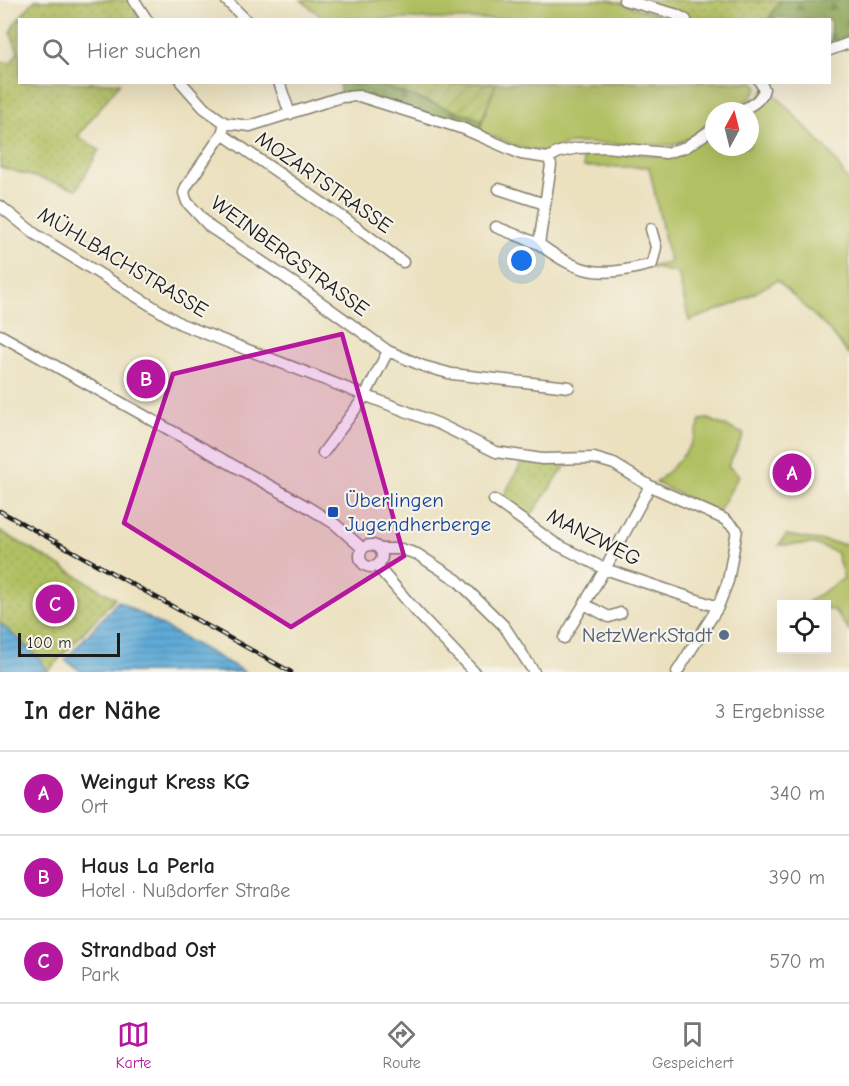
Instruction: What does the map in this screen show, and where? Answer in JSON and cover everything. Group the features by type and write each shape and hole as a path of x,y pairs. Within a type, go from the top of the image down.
{"street":[{"path":"134,0 146,18"},
{"path":"226,0 244,18"},
{"path":"624,0 682,18"},
{"path":"831,50 849,43"},
{"name":"MOZARTSTRASSE","path":"183,84 224,128 403,262"},
{"path":"280,84 290,114"},
{"path":"756,102 763,96 764,89 761,84"},
{"path":"224,128 250,126 342,97 359,96 464,129 521,154 548,158 559,152 578,148 605,147 666,153 686,147 705,134"},
{"name":"WEINBERGSTRASSE","path":"224,128 186,187 184,194 187,202 210,226 301,288 387,351 423,366 452,374 568,387"},
{"path":"539,244 551,165 548,158"},
{"path":"499,189 545,204"},
{"name":"MÜHLBACHSTRASSE","path":"0,206 35,234 181,324 439,424 496,452 542,459 594,458 614,464 650,486 723,519 737,530 728,581 718,607"},
{"path":"496,227 539,244 564,262 585,270 610,273 652,264 656,247 651,229"},
{"path":"0,335 306,506 335,524 362,548"},
{"path":"323,453 365,396 387,351"},
{"path":"564,638 650,486"},
{"name":"MANZWEG","path":"494,500 556,544 605,569 718,607"},
{"path":"362,548 372,544 381,549 401,549 417,554 457,580 504,626 534,672"},
{"path":"362,548 360,553 363,563 367,566 377,566 474,672"},
{"path":"377,566 383,558 381,549"},
{"path":"584,604 609,617 621,613"},
{"path":"677,672 718,607"}],"highlighted area":[{"path":"342,334 404,556 291,627 124,523 173,374"}],"green space":[{"path":"35,0 129,0 140,18 19,18"},
{"path":"301,0 610,0 669,18 323,18"},
{"path":"631,0 780,0 769,18 691,18"},
{"path":"780,0 849,0 849,36 831,43 831,18 769,18"},
{"path":"18,19 18,52 11,33"},
{"path":"18,52 18,84 119,84 78,136 99,150 77,189 0,167 0,61 11,63"},
{"path":"339,84 377,84 482,120 479,131 340,93"},
{"path":"377,84 496,84 482,120"},
{"path":"496,84 756,84 758,87 746,102 705,102 705,127 690,138 673,145 570,143 547,152 520,148 479,131"},
{"path":"767,86 831,154 849,183 849,355 828,329 777,280 737,303 689,321 678,273 649,267 670,263 649,167 584,167 582,150 669,157 705,136 705,156 759,156 759,102 756,102"},
{"path":"708,419 744,434 728,466 739,475 718,513 656,483 689,447 700,420"},
{"path":"523,460 569,461 529,518 502,499"},
{"path":"0,531 115,598 48,671 39,658 0,623"},
{"path":"786,535 849,545 849,631 834,610 831,610 831,600 811,600 844,578 836,552 814,544 779,545"}],"water":[{"path":"118,601 245,672 82,672 65,660"},
{"path":"0,623 39,658 48,672 0,672"}],"railway":[{"path":"0,511 291,672"}],"place":[{"name":"Haus La Perla","path":"146,379"},
{"name":"Weingut Kress KG","path":"792,473"},
{"name":"Überlingen Jugendherberge","path":"333,512"},
{"name":"Strandbad Ost","path":"55,604"},
{"name":"NetzWerkStadt","path":"724,635"}]}
